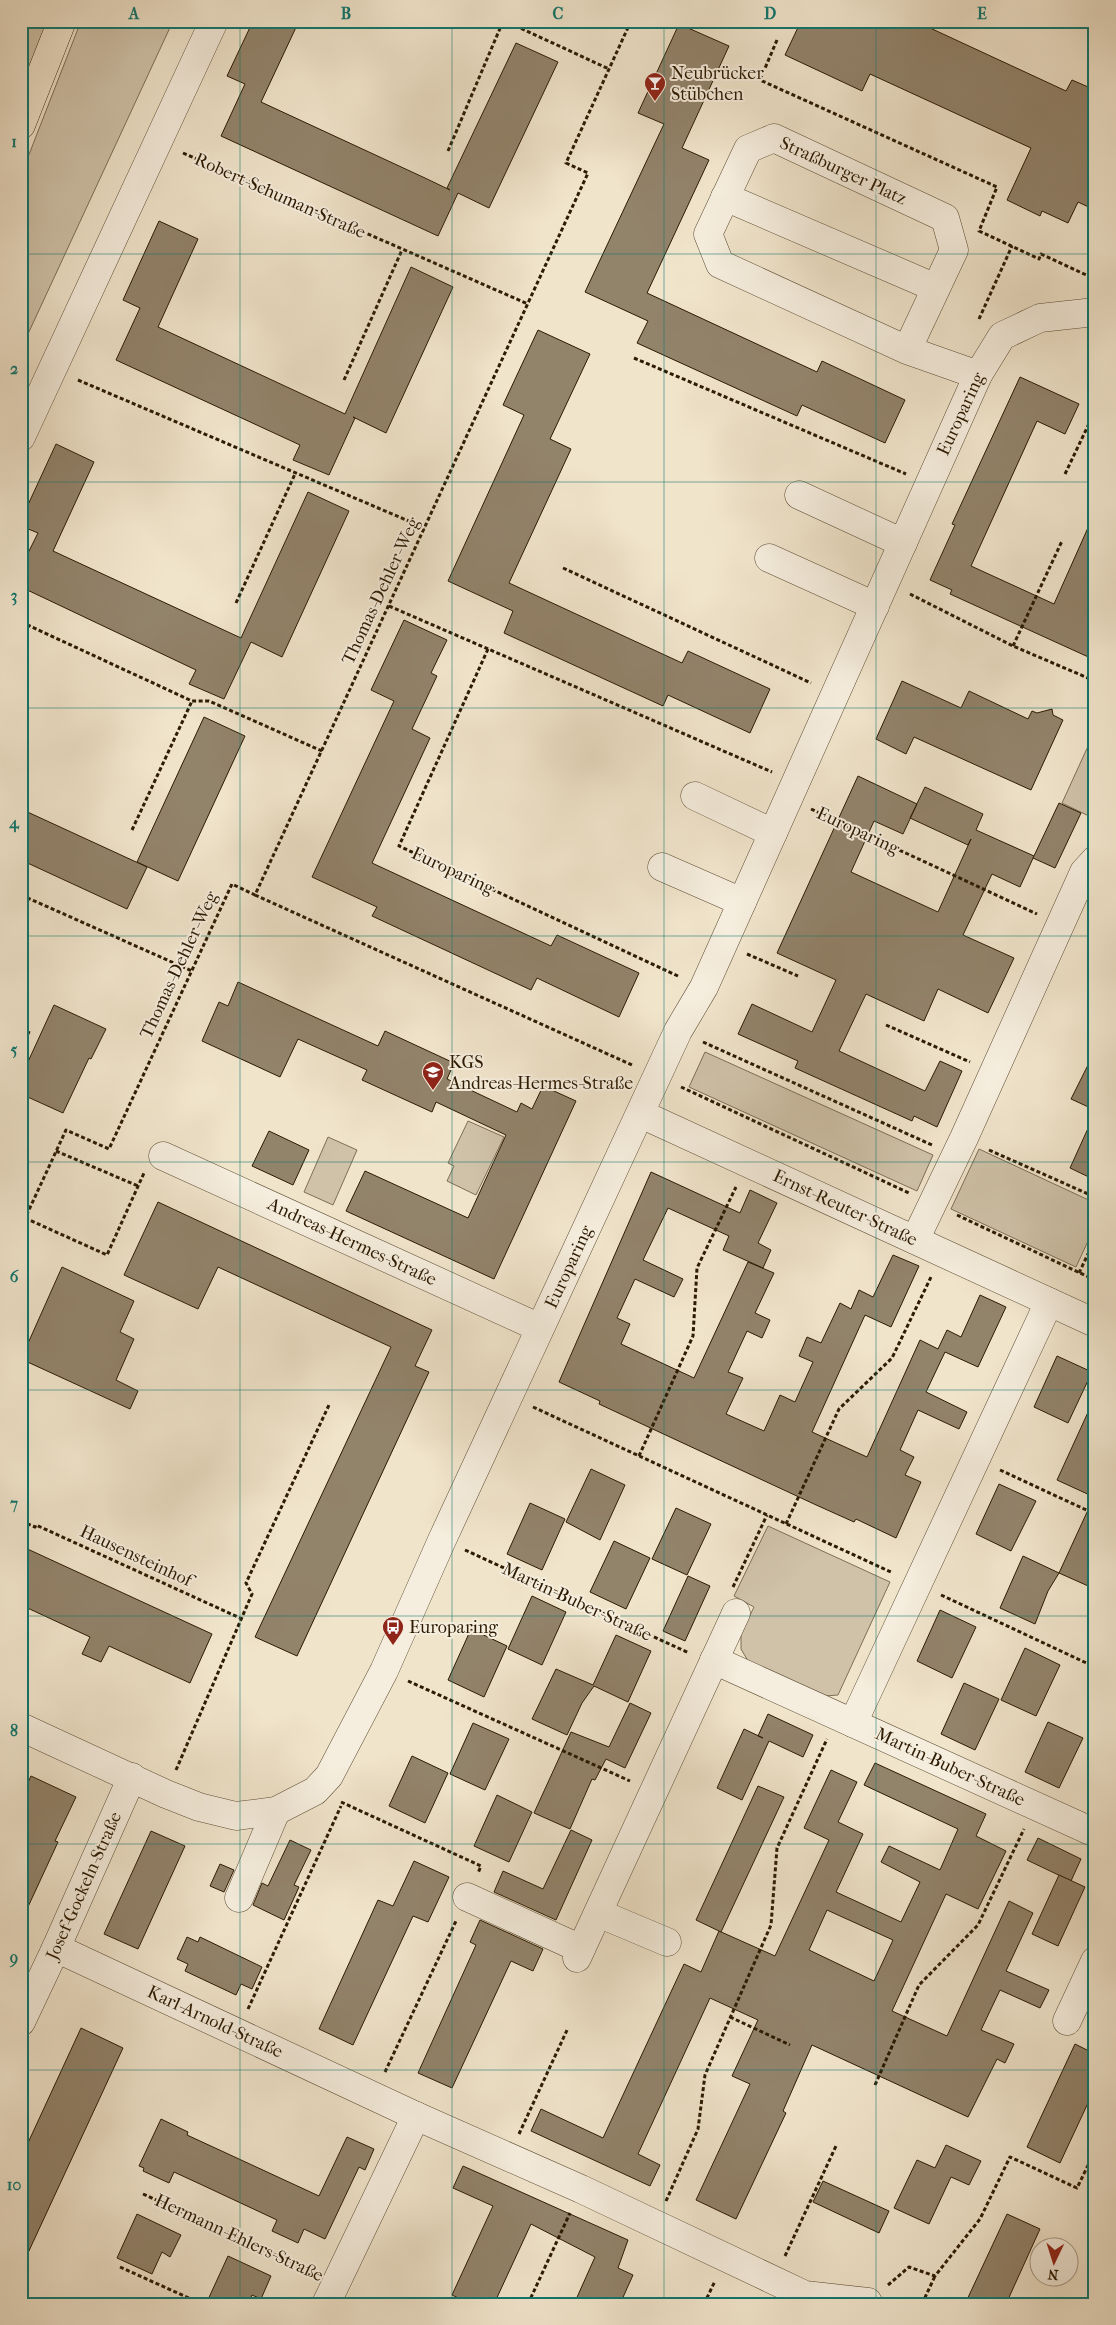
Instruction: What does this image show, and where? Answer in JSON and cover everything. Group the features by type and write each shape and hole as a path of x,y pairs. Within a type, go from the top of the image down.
{"main road":[{"path":"21,125 62,21"}],"street":[{"path":"21,438 214,21"},
{"name":"Straßburger Platz","path":"907,350 954,250 945,218 774,138 748,149 708,234 720,264 907,350 978,376"},
{"path":"725,197 936,288"},
{"name":"Europaring","path":"21,1727 166,1794 199,1807 236,1816 276,1811 315,1791 330,1776 384,1671 442,1540 678,1031 704,987 978,376 1002,336 1040,318 1095,312"},
{"path":"799,494 902,543"},
{"path":"769,558 880,594"},
{"path":"694,796 773,833"},
{"path":"915,1240 1084,872 1095,860"},
{"path":"662,867 742,902"},
{"name":"Ernst-Reuter-Straße","path":"641,1114 1095,1323"},
{"name":"Andreas-Hermes-Straße","path":"163,1156 540,1328"},
{"path":"845,1720 918,1584 1049,1302"},
{"path":"467,1897 579,1954 736,1613"},
{"name":"Martin-Buber-Straße","path":"713,1662 1095,1833"},
{"name":"Josef-Gockeln-Straße","path":"21,2022 132,1777"},
{"path":"239,1898 276,1811"},
{"path":"598,1913 667,1942"},
{"name":"Karl-Arnold-Straße","path":"56,1948 416,2116 581,2189 805,2295 868,2302"},
{"path":"1067,2021 1095,1961"},
{"name":"Hermann-Ehlers-Straße","path":"331,2293 416,2116"}],"path":[{"path":"490,21 501,26 518,28 609,69"},
{"name":"Thomas-Dehler-Weg","path":"56,1150 66,1130 110,1149 232,884 255,895 588,173 566,163 631,21"},
{"path":"448,150 501,26"},
{"path":"777,40 760,80 997,187 979,231 1040,258 1042,254 1095,278"},
{"name":"Robert-Schuman-Straße","path":"157,143 528,304"},
{"path":"976,324 1012,246"},
{"path":"344,380 402,250"},
{"path":"634,358 896,470 930,482"},
{"path":"53,368 295,474 425,528"},
{"path":"1065,474 1095,411"},
{"path":"236,603 295,474"},
{"path":"1013,646 1062,541"},
{"path":"563,568 836,695"},
{"path":"880,594 1013,646 1095,681"},
{"name":"Europaring","path":"389,606 488,649 792,790 927,864 1060,925"},
{"path":"21,622 192,701 209,701 322,751"},
{"name":"Europaring","path":"488,649 399,846 704,987"},
{"path":"132,830 192,701"},
{"path":"21,895 192,971"},
{"path":"255,895 657,1076 1095,1280"},
{"path":"724,943 798,976"},
{"path":"886,1025 993,1073"},
{"path":"21,1030 30,1033"},
{"path":"678,1031 830,1098 1095,1197"},
{"path":"21,1227 25,1218 56,1150 138,1186 107,1255 25,1218"},
{"path":"639,1456 693,1336 697,1268 747,1163"},
{"path":"1079,1273 1095,1239"},
{"path":"786,1524 839,1409 892,1358 943,1253"},
{"path":"509,1396 1095,1667"},
{"path":"166,1794 240,1618 252,1594 246,1583 329,1405"},
{"path":"977,1460 1095,1514"},
{"path":"736,1613 728,1597 767,1515"},
{"name":"Hausensteinhof","path":"21,1521 36,1526 240,1618"},
{"name":"Martin-Buber-Straße","path":"442,1540 713,1662"},
{"path":"384,1671 654,1792"},
{"path":"656,2224 698,2129 705,2075 771,1925 777,1848 845,1720"},
{"path":"315,1791 481,1866 374,2095"},
{"path":"236,2033 342,1803"},
{"name":"Martin-Buber-Straße","path":"875,2085 919,1986 978,1925 1035,1806"},
{"path":"730,2017 790,2045"},
{"path":"508,2157 568,2028"},
{"path":"774,2280 836,2146"},
{"path":"922,2304 935,2276 980,2219 1010,2157 1077,2188 1095,2151"},
{"path":"528,2304 581,2189"},
{"name":"Hermann-Ehlers-Straße","path":"143,2194 331,2293"},
{"path":"120,2267 202,2304"},
{"path":"868,2302 909,2267 935,2276"}],"shaded area":[{"path":"26,21 50,21 21,98 21,34"},
{"path":"81,21 173,21 21,349 21,175"},
{"path":"1095,731 1095,819 1062,803"},
{"path":"705,1052 933,1155 917,1191 689,1087"},
{"path":"468,1121 504,1137 476,1195 447,1181 454,1166 448,1163"},
{"path":"328,1137 357,1150 333,1205 304,1192"},
{"path":"979,1149 1095,1203 1095,1226 1076,1267 951,1209"},
{"path":"768,1526 890,1582 838,1695 825,1696 748,1661 741,1649 741,1634 754,1607 734,1596"}],"building":[{"path":"253,21 299,21 261,102 450,190 447,188 516,43 558,62 489,208 458,193 438,236 221,136 245,84 227,76"},
{"path":"801,21 915,21 1066,91 1072,80 1095,90 1095,210 1078,202 1068,223 1042,211 1040,216 1007,200 1031,148 870,74 862,91 785,55"},
{"path":"679,24 729,46 682,148 709,160 647,293 817,372 822,361 905,400 885,443 802,405 797,416 637,343 648,321 585,292 664,124 638,113"},
{"path":"159,221 198,239 158,327 345,414 411,267 453,287 386,433 353,417 355,418 329,475 293,460 300,445 116,360 140,308 123,300"},
{"path":"538,330 590,354 550,439 571,449 509,583 682,663 688,651 770,689 750,733 668,695 663,706 504,633 513,611 448,581 524,415 503,405"},
{"path":"1020,377 1079,404 1065,434 1037,421 971,566 1054,604 1095,512 1095,660 950,594 952,590 930,580 955,525 952,524"},
{"path":"56,444 94,462 53,551 241,638 308,492 349,511 282,657 251,642 224,699 189,684 196,670 21,587 21,567 38,533 21,526 21,520"},
{"path":"404,620 447,640 431,673 437,676 412,729 430,738 372,863 551,946 557,935 639,973 619,1017 537,978 531,990 372,916 377,907 312,877 394,701 371,690"},
{"path":"902,681 961,708 969,691 1028,719 1032,711 1037,713 1052,709 1053,715 1063,720 1031,790 914,737 906,754 876,739"},
{"path":"204,717 245,736 178,881 137,862"},
{"path":"858,776 917,804 925,787 983,814 976,830 1034,856 1020,887 992,874 963,935 1014,958 988,1013 938,989 924,1021 866,994 839,1051 925,1091 940,1061 962,1071 937,1127 914,1116 912,1121 795,1068 798,1061 738,1034 752,1004 812,1032 836,980 777,953","holes":["910,818 968,845 971,839 938,912 851,872 874,821 903,834"]},
{"path":"1059,803 1081,813 1055,868 1033,858"},
{"path":"21,809 147,867 127,909 21,860"},
{"path":"238,982 378,1046 385,1031 454,1063 447,1079 517,1112 521,1103 532,1109 543,1086 576,1101 494,1279 346,1211 365,1171 468,1218 506,1135 436,1102 432,1112 362,1080 367,1070 298,1039 280,1077 202,1041 219,1002 228,1006"},
{"path":"54,1005 106,1029 91,1059 89,1058 63,1113 21,1094 21,1077"},
{"path":"1095,1051 1095,1110 1071,1099"},
{"path":"1095,1113 1095,1180 1070,1168"},
{"path":"269,1131 309,1150 293,1185 252,1166"},
{"path":"651,1172 740,1213 750,1190 777,1203 758,1243 771,1250 763,1268 723,1250 729,1236 668,1208 643,1260 683,1279 674,1297 635,1279 617,1318 630,1324 621,1344 694,1378 748,1262 774,1273 755,1313 770,1320 762,1338 747,1331 728,1372 743,1378 726,1414 764,1431 780,1395 795,1402 813,1362 799,1356 807,1337 821,1343 840,1303 851,1309 859,1290 873,1297 893,1255 919,1266 891,1327 865,1315 812,1432 867,1457 920,1340 938,1349 947,1330 961,1337 980,1295 1006,1307 978,1367 945,1352 926,1392 967,1412 959,1429 918,1410 900,1450 914,1457 905,1475 921,1482 896,1538 856,1519 854,1522 814,1504 599,1404 600,1401 559,1382"},
{"path":"158,1202 432,1330 415,1366 429,1372 297,1656 255,1637 391,1347 218,1267 198,1309 124,1275"},
{"path":"62,1267 134,1301 120,1332 134,1339 116,1380 138,1391 130,1409 21,1359"},
{"path":"1057,1356 1092,1372 1068,1423 1034,1407"},
{"path":"1095,1397 1095,1589 1059,1573 1094,1497 1057,1480"},
{"path":"591,1469 625,1485 600,1540 566,1522"},
{"path":"999,1484 1036,1501 1011,1551 976,1534"},
{"path":"530,1503 565,1519 542,1570 507,1554"},
{"path":"676,1508 711,1524 687,1575 652,1559"},
{"path":"614,1541 650,1558 626,1609 590,1592"},
{"path":"21,1546 212,1634 190,1683 109,1646 101,1662 82,1654 90,1637 21,1605"},
{"path":"1023,1556 1059,1573 1048,1591 1035,1624 1000,1608"},
{"path":"688,1576 710,1586 685,1641 663,1631"},
{"path":"532,1596 566,1612 542,1665 508,1649"},
{"path":"940,1610 976,1627 952,1678 917,1661"},
{"path":"471,1629 507,1646 484,1697 448,1680"},
{"path":"616,1635 651,1651 628,1702 594,1686 582,1703 567,1735 532,1719 556,1669 593,1685"},
{"path":"1025,1648 1060,1665 1036,1716 1001,1700"},
{"path":"964,1683 999,1699 975,1750 941,1734"},
{"path":"630,1703 651,1713 625,1768 606,1759 595,1780 592,1779 570,1829 534,1813 571,1732 609,1747"},
{"path":"768,1714 813,1735 803,1757 769,1741 742,1800 717,1788 744,1729 758,1736"},
{"path":"1048,1722 1083,1738 1059,1788 1025,1772"},
{"path":"473,1723 509,1739 485,1790 450,1774"},
{"path":"412,1756 448,1773 425,1823 389,1806"},
{"path":"875,1763 986,1814 976,1836 1006,1851 978,1909 946,1894 892,2011 947,2036 1009,1901 1033,1913 1006,1971 1049,1990 1040,2008 1000,1990 981,2030 1014,2044 1005,2063 997,2059 968,2117 812,2045 783,2111 786,2113 736,2219 696,2200 750,2084 732,2076 758,2020 710,1998 638,2154 660,2165 650,2186 531,2131 541,2109 603,2138 684,1964 701,1972 719,1931 775,1956 829,1840 804,1828 831,1770 857,1782 838,1822 863,1834 836,1892 901,1922 920,1882 881,1862 889,1846 940,1870 958,1829 864,1785","holes":["827,1910 893,1940 874,1981 809,1950"]},
{"path":"31,1776 76,1797 55,1841 58,1842 21,1922 21,1817 28,1801 21,1798"},
{"path":"758,1786 784,1797 721,1932 696,1920"},
{"path":"497,1795 532,1812 509,1862 474,1846"},
{"path":"571,1830 592,1840 556,1920 494,1892 503,1871 543,1889"},
{"path":"151,1831 185,1846 138,1949 104,1934"},
{"path":"1038,1838 1081,1859 1071,1881 1027,1860"},
{"path":"290,1840 311,1850 294,1885 299,1887 284,1920 253,1905 262,1883 268,1886"},
{"path":"414,1861 449,1877 428,1922 413,1916 353,2045 319,2029 378,1900 393,1906"},
{"path":"220,1864 234,1870 224,1892 210,1886"},
{"path":"1059,1875 1085,1887 1058,1946 1032,1934"},
{"path":"480,1920 543,1949 533,1971 511,1961 452,2088 418,2073 476,1945 470,1942"},
{"path":"187,1937 198,1942 200,1937 262,1967 252,1989 241,1984 236,1995 185,1971 188,1964 177,1959"},
{"path":"81,2028 123,2048 21,2268 21,2158"},
{"path":"1075,2044 1095,2054 1095,2088 1060,2163 1027,2147"},
{"path":"161,2119 188,2132 187,2135 319,2196 347,2137 374,2149 365,2170 359,2167 325,2239 304,2229 298,2243 272,2231 277,2220 200,2184 174,2172 169,2183 143,2171 144,2168 139,2166"},
{"path":"946,2145 981,2161 969,2185 951,2177 929,2224 894,2208 917,2160 935,2168"},
{"path":"463,2166 628,2240 618,2268 633,2275 620,2304 574,2304 595,2257 531,2224 494,2304 471,2304 452,2295 493,2206 453,2188"},
{"path":"823,2181 889,2211 879,2233 813,2202"},
{"path":"137,2214 181,2235 170,2257 162,2252 152,2274 117,2258"},
{"path":"1007,2214 1040,2229 1036,2238 1028,2238 1028,2255 1006,2304 965,2304"},
{"path":"228,2256 271,2276 261,2299 252,2295 248,2304 206,2304"}],"place":[{"name":"Neubrücker Stübchen","path":"655,102"},
{"name":"KGS Andreas-Hermes-Straße","path":"433,1091"},
{"name":"Europaring","path":"393,1646"}]}
